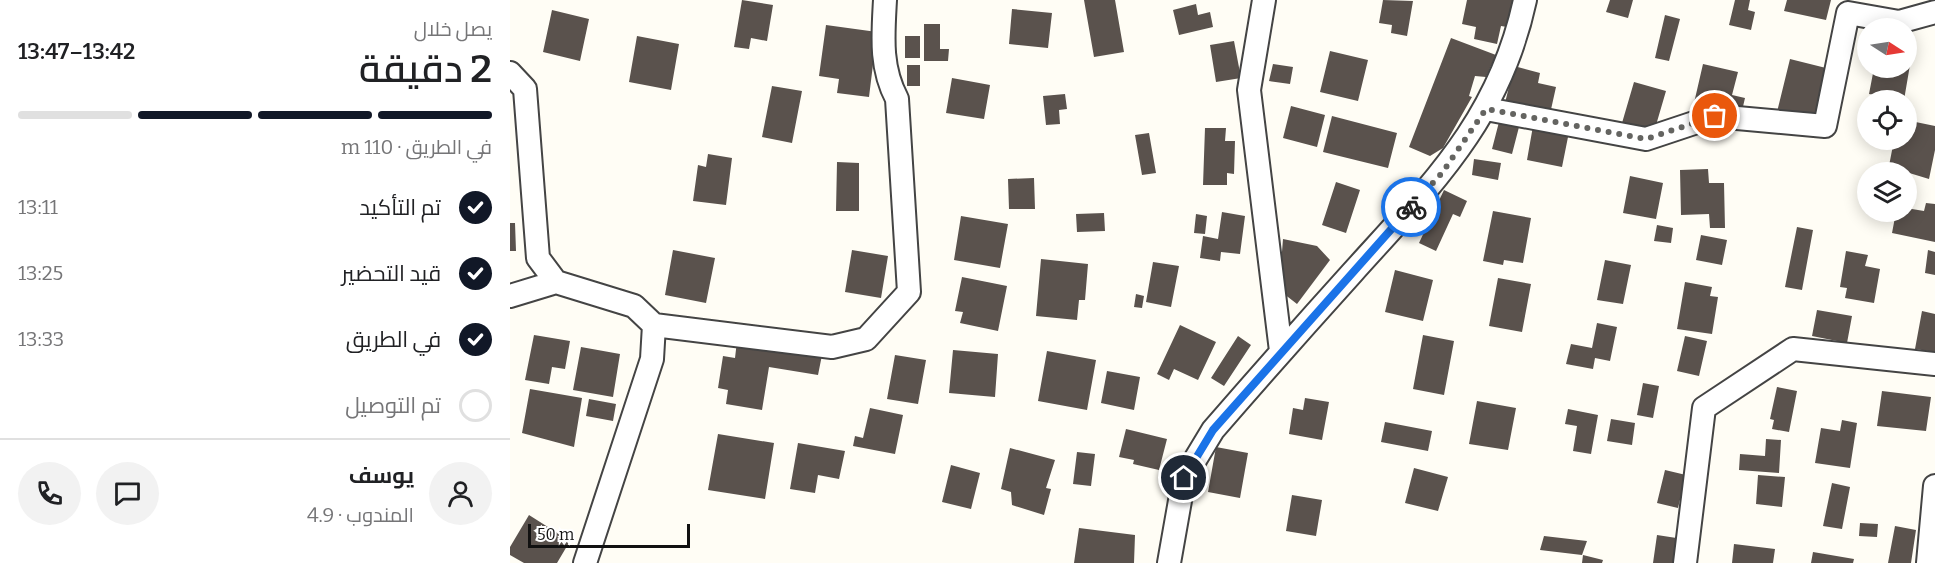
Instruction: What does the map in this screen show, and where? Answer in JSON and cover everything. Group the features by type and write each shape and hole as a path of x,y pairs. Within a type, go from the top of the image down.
{"street":[{"path":"510,296 556,282 634,306 654,325 832,347 866,339 909,292 897,99 888,82 882,58 885,0"},
{"path":"1264,0 1249,90 1281,351"},
{"path":"1169,563 1184,478 1213,430 1442,173 1486,109 1518,36 1525,0"},
{"path":"1486,109 1646,139 1715,116 1825,126 1848,13 1899,22 1935,12"},
{"path":"510,73 525,89 538,258 556,282"},
{"path":"585,563 652,359 654,325"},
{"path":"1685,563 1704,408 1793,349 1935,364"},
{"path":"1928,563 1935,486"}],"building":[{"path":"742,0 773,5 767,41 751,38 749,49 734,47"},
{"path":"1084,0 1115,0 1124,52 1094,57"},
{"path":"1383,0 1413,1 1407,36 1391,33 1392,25 1379,23"},
{"path":"1467,0 1513,0 1507,27 1501,26 1497,44 1474,39 1476,27 1462,24"},
{"path":"1610,0 1633,0 1628,18 1606,12"},
{"path":"1735,0 1750,0 1748,10 1755,12 1751,30 1729,25"},
{"path":"1787,0 1831,0 1826,20 1784,11"},
{"path":"1196,4 1198,15 1210,12 1213,27 1179,35 1173,10"},
{"path":"1012,9 1052,13 1048,48 1009,44"},
{"path":"552,10 589,19 580,61 543,52"},
{"path":"1665,15 1680,19 1669,61 1655,58"},
{"path":"924,24 940,24 940,49 949,49 948,61 924,61"},
{"path":"826,25 877,32 869,97 837,93 839,79 819,76"},
{"path":"637,36 679,44 671,90 629,82"},
{"path":"905,36 920,36 920,58 905,58"},
{"path":"1451,38 1496,55 1486,77 1475,76 1469,96 1472,97 1443,148 1430,156 1409,147"},
{"path":"1234,41 1241,78 1216,82 1210,45"},
{"path":"1330,51 1368,60 1358,101 1320,92"},
{"path":"1790,59 1830,69 1817,122 1777,112"},
{"path":"1273,64 1293,67 1290,84 1269,81"},
{"path":"1703,64 1738,72 1732,95 1745,98 1741,115 1694,103"},
{"path":"907,65 920,65 920,86 907,86"},
{"path":"1514,66 1540,73 1538,83 1556,87 1550,114 1505,103"},
{"path":"952,78 990,85 984,119 946,113"},
{"path":"1872,78 1908,78 1906,90 1870,90"},
{"path":"1634,82 1666,91 1654,132 1622,123"},
{"path":"772,86 802,91 792,143 762,137"},
{"path":"1065,94 1067,109 1059,110 1060,124 1046,125 1043,96"},
{"path":"1291,106 1325,115 1317,147 1283,138"},
{"path":"1332,116 1397,133 1388,168 1323,152"},
{"path":"1499,122 1519,127 1512,154 1492,149"},
{"path":"1917,122 1935,126 1935,150 1929,179 1917,175 1917,162 1890,162 1892,150 1917,150"},
{"path":"1533,126 1569,132 1562,167 1527,160"},
{"path":"1205,128 1226,128 1225,141 1235,141 1234,174 1227,173 1227,185 1203,185"},
{"path":"1149,133 1156,173 1142,175 1135,135"},
{"path":"708,154 732,158 726,205 693,201 698,165 706,167"},
{"path":"1474,159 1501,163 1498,180 1472,175"},
{"path":"837,162 859,163 859,211 836,211"},
{"path":"1708,169 1709,183 1724,183 1725,228 1710,228 1709,214 1681,215 1680,170"},
{"path":"1630,176 1663,183 1656,219 1623,213"},
{"path":"1034,178 1035,209 1009,209 1008,179"},
{"path":"1336,182 1360,190 1346,233 1322,225"},
{"path":"1444,190 1467,201 1460,217 1453,214 1436,251 1419,243"},
{"path":"1926,203 1935,204 1935,242 1892,233 1894,222 1917,222 1917,210 1924,211"},
{"path":"1493,211 1531,218 1523,263 1504,260 1503,265 1483,261"},
{"path":"1222,212 1245,216 1240,254 1221,252 1220,261 1200,258 1203,236 1218,239"},
{"path":"1104,213 1105,231 1077,232 1076,214"},
{"path":"1196,214 1207,216 1205,234 1194,233"},
{"path":"961,216 1008,224 1000,268 954,260"},
{"path":"510,223 515,223 516,251 510,251"},
{"path":"1657,225 1673,228 1671,243 1654,241"},
{"path":"1797,227 1813,230 1802,290 1785,287"},
{"path":"1701,235 1727,240 1722,265 1696,260"},
{"path":"1283,239 1317,246 1330,260 1297,304 1279,290"},
{"path":"673,250 715,258 706,303 665,295"},
{"path":"852,250 888,256 881,298 845,292"},
{"path":"1928,250 1935,252 1935,275 1925,273"},
{"path":"1846,251 1868,255 1865,266 1880,269 1874,303 1845,298 1847,288 1840,287"},
{"path":"1041,259 1088,264 1085,300 1079,300 1077,320 1036,316"},
{"path":"1605,260 1631,265 1623,304 1597,300"},
{"path":"1153,262 1179,266 1171,307 1146,302"},
{"path":"1395,270 1433,280 1423,321 1385,312"},
{"path":"962,277 1007,286 998,331 960,323 963,312 955,311"},
{"path":"1498,278 1531,284 1522,332 1489,326"},
{"path":"1685,282 1712,287 1710,296 1718,297 1712,334 1677,329"},
{"path":"1136,294 1144,296 1142,308 1134,307"},
{"path":"1817,310 1852,316 1847,343 1812,336"},
{"path":"1922,311 1935,314 1935,352 1915,349"},
{"path":"1597,323 1617,327 1610,361 1595,358 1593,369 1566,364 1571,344 1592,348"},
{"path":"1180,325 1216,342 1198,380 1174,369 1169,380 1157,374"},
{"path":"534,335 570,341 565,369 552,367 549,384 525,380"},
{"path":"1423,335 1454,341 1444,395 1413,389"},
{"path":"1238,336 1251,345 1224,386 1211,378"},
{"path":"1685,336 1707,341 1699,376 1677,371"},
{"path":"737,341 822,355 818,375 769,367 762,410 726,404 728,390 718,388 723,356 735,358"},
{"path":"581,347 620,354 613,397 573,390"},
{"path":"953,350 998,354 995,397 949,393"},
{"path":"1047,351 1096,360 1087,410 1038,401"},
{"path":"895,355 926,360 918,404 887,399"},
{"path":"1107,371 1140,377 1134,410 1101,403"},
{"path":"1643,383 1659,386 1653,418 1637,415"},
{"path":"1777,387 1797,391 1789,432 1772,429 1774,420 1770,419"},
{"path":"530,389 582,398 574,447 522,433"},
{"path":"1882,391 1931,397 1926,431 1877,426"},
{"path":"1305,398 1329,402 1322,440 1289,434 1293,408 1303,410"},
{"path":"589,399 616,404 613,421 586,416"},
{"path":"1477,401 1516,408 1508,450 1469,444"},
{"path":"870,408 903,415 895,454 853,446 855,436 863,438"},
{"path":"1568,409 1598,415 1591,454 1573,451 1577,426 1565,424"},
{"path":"1611,419 1635,423 1632,445 1607,441"},
{"path":"1842,420 1857,423 1850,468 1815,463 1821,428 1840,431"},
{"path":"1385,422 1432,431 1428,451 1381,442"},
{"path":"1126,429 1167,439 1159,470 1133,464 1134,460 1119,457"},
{"path":"718,434 774,443 765,499 708,490"},
{"path":"1766,439 1781,440 1779,473 1739,470 1740,454 1765,456"},
{"path":"798,443 845,451 839,479 818,475 815,493 790,489"},
{"path":"1216,447 1248,453 1240,498 1208,492"},
{"path":"1010,448 1055,460 1046,488 1051,489 1044,515 1012,505 1011,492 1001,489"},
{"path":"1077,452 1095,454 1091,486 1073,484"},
{"path":"951,465 980,473 971,509 942,502"},
{"path":"1414,468 1448,477 1438,511 1405,503"},
{"path":"1665,470 1686,475 1678,508 1657,503"},
{"path":"1758,475 1785,477 1782,507 1756,504"},
{"path":"1832,483 1850,487 1842,529 1823,526"},
{"path":"1292,495 1322,500 1316,536 1286,531"},
{"path":"529,515 570,541 557,563 524,563 510,555 510,547"},
{"path":"1860,523 1878,524 1877,537 1859,536"},
{"path":"1895,526 1916,530 1911,563 1888,563"},
{"path":"1079,528 1135,535 1134,563 1074,563"},
{"path":"1657,535 1683,539 1678,563 1653,563"},
{"path":"1544,536 1587,541 1582,555 1540,550"},
{"path":"1734,544 1775,549 1773,563 1732,563"},
{"path":"1813,552 1854,559 1853,563 1811,563"},
{"path":"1583,555 1603,560 1602,563 1582,563"}],"way so far":[{"path":"1411,207 1442,173 1486,109 1646,139 1715,116"}],"route":[{"path":"1184,478 1213,430 1411,207"}]}
